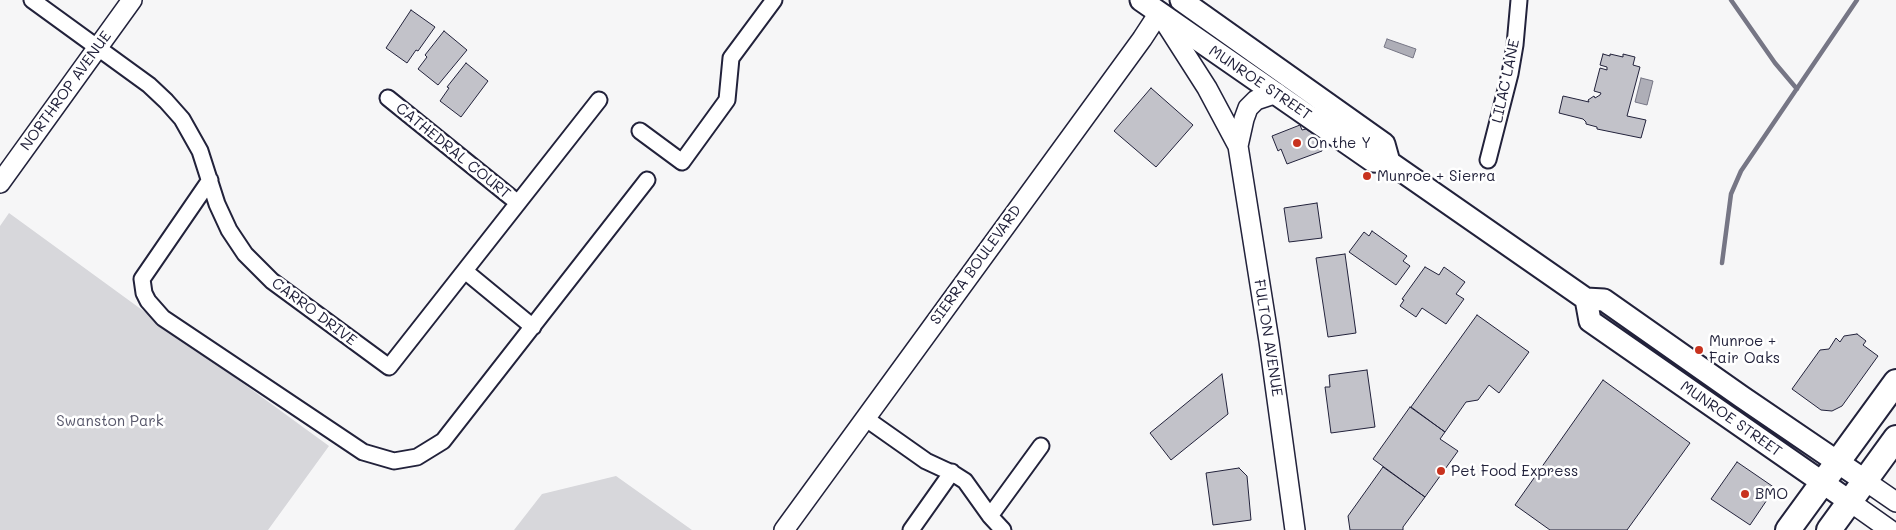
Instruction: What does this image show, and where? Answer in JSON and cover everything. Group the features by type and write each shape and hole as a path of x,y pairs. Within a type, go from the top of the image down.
{"main road":[{"name":"FULTON AVENUE","path":"1141,0 1163,6"},
{"name":"MUNROE STREET","path":"1181,0 1384,144 1389,162"},
{"name":"MUNROE STREET","path":"1163,6 1277,94 1373,161 1389,162 1586,300 1604,300 1742,398 1864,480"},
{"name":"MUNROE STREET","path":"1586,300 1590,321 1849,501"},
{"path":"1788,530 1896,382"},
{"path":"1829,530 1896,438"}],"street":[{"name":"CARRO DRIVE","path":"32,0 148,85 166,101 182,119 200,151 229,230 245,254 272,281 389,367 599,100"},
{"name":"NORTHROP AVENUE","path":"0,183 132,0"},
{"path":"640,131 682,162 727,100 731,58 774,0"},
{"name":"LILAC LANE","path":"1488,160 1510,74 1519,0"},
{"name":"FULTON AVENUE","path":"1163,6 1238,146 1269,341 1296,530"},
{"name":"SIERRA BOULEVARD","path":"784,530 1142,39 1163,6"},
{"name":"FULTON AVENUE","path":"1238,146 1248,108 1256,100 1277,94"},
{"name":"CATHEDRAL COURT","path":"388,98 518,203"},
{"path":"210,180 142,279 144,293 148,301 163,318 363,452 394,461 417,457 443,441 647,180"},
{"path":"464,271 533,327"},
{"path":"865,418 920,457 952,472 965,481 990,516 1003,530"},
{"path":"990,516 1041,446"},
{"path":"911,530 952,472"},
{"name":"MUNROE STREET","path":"1864,480 1896,502"},
{"name":"MUNROE STREET","path":"1849,501 1890,530"}],"green space":[{"name":"Swanston Park","path":"9,213 329,446 268,530 0,530 0,226"},
{"path":"616,476 692,530 514,530 542,494"}],"shaded area":[{"path":"1387,39 1416,49 1413,58 1384,47"},
{"path":"1641,78 1653,81 1647,105 1635,102"}],"building":[{"path":"411,10 435,27 407,63 386,48"},
{"path":"444,31 467,50 438,85 418,69 427,57 425,55"},
{"path":"1603,54 1623,57 1623,54 1635,57 1633,65 1640,67 1627,116 1646,120 1641,138 1597,129 1597,127 1586,124 1583,119 1559,113 1563,96 1589,102 1588,100 1594,96 1595,98 1600,95 1601,93 1594,91 1600,68 1607,70 1607,67 1600,65"},
{"path":"466,63 488,81 461,117 440,101 449,88 447,87"},
{"path":"1151,88 1193,125 1156,167 1114,131"},
{"name":"On the Y","path":"1300,125 1302,130 1306,129 1316,136 1322,151 1287,164 1281,149 1278,151 1272,136"},
{"path":"1317,203 1322,238 1289,242 1284,208"},
{"path":"1372,231 1407,256 1403,261 1410,266 1396,285 1349,252 1364,232 1369,236"},
{"path":"1345,254 1356,333 1328,337 1316,258"},
{"path":"1425,267 1439,275 1444,267 1465,282 1456,294 1464,299 1446,324 1422,308 1416,317 1400,306 1404,300 1402,299"},
{"path":"1477,315 1529,352 1499,393 1489,385 1478,400 1466,402 1445,432 1411,407"},
{"path":"1857,334 1866,341 1863,345 1878,356 1842,406 1832,411 1821,410 1792,389 1820,350 1829,349 1836,338 1840,342 1844,336"},
{"path":"1367,370 1375,427 1331,433 1325,387 1330,387 1329,375"},
{"path":"1222,374 1228,414 1171,460 1150,433"},
{"path":"1603,380 1690,443 1627,530 1550,530 1515,505"},
{"path":"1410,407 1445,432 1440,439 1458,451 1425,497 1373,459"},
{"path":"1737,462 1775,488 1750,525 1711,499"},
{"path":"1383,467 1425,497 1403,527 1403,530 1350,530 1348,516"},
{"path":"1239,468 1247,476 1251,520 1213,525 1206,473"}],"waterway":[{"path":"1731,0 1775,63 1797,89"},
{"path":"1722,263 1731,194 1741,171 1857,0"}],"place":[{"name":"On the Y","path":"1297,143"},
{"name":"Munroe + Sierra","path":"1367,176"},
{"name":"Munroe + Fair Oaks","path":"1699,350"},
{"name":"Pet Food Express","path":"1441,471"},
{"name":"BMO","path":"1745,494"}]}
